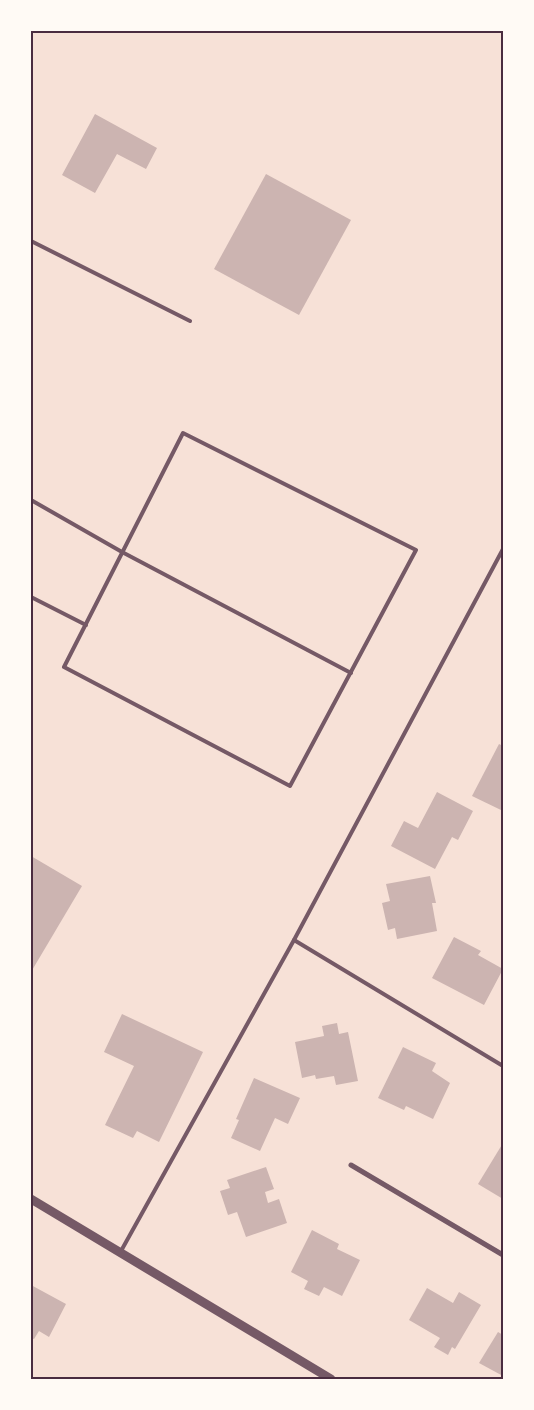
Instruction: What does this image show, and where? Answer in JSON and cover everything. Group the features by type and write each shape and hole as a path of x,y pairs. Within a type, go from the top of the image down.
{"street":[{"path":"351,1164 503,1255"},
{"path":"31,1199 121,1251 331,1379"}],"lane":[{"path":"31,241 190,321"},
{"path":"183,433 416,550 290,786 64,667 122,552 183,433"},
{"path":"31,500 122,552 351,673"},
{"path":"121,1251 294,940 503,549"},
{"path":"31,597 86,624"},
{"path":"294,940 503,1066"}],"building":[{"path":"95,114 157,148 146,169 117,154 95,193 62,175"},
{"path":"266,174 351,220 299,315 214,269"},
{"path":"499,744 503,746 503,811 472,796"},
{"path":"437,792 473,811 458,840 452,837 435,869 391,846 404,821 418,828"},
{"path":"31,856 82,886 31,972"},
{"path":"430,876 436,903 432,903 437,931 397,939 395,928 388,930 382,903 390,901 386,884"},
{"path":"454,937 481,951 478,955 503,969 484,1005 432,978"},
{"path":"122,1014 203,1052 159,1142 137,1131 133,1138 105,1125 134,1066 104,1052"},
{"path":"337,1023 339,1034 348,1032 358,1081 336,1085 334,1076 316,1079 315,1075 302,1078 295,1042 324,1036 322,1026"},
{"path":"403,1047 436,1063 432,1071 450,1083 433,1119 406,1106 404,1110 378,1098"},
{"path":"254,1078 300,1098 288,1124 275,1118 260,1151 231,1138 239,1120 236,1119"},
{"path":"503,1143 503,1199 478,1184"},
{"path":"266,1167 274,1189 265,1192 268,1203 279,1199 287,1223 246,1237 237,1212 228,1215 220,1191 230,1188 227,1180"},
{"path":"312,1230 339,1244 337,1249 360,1260 342,1296 324,1287 319,1296 304,1289 308,1281 291,1272"},
{"path":"31,1285 66,1304 49,1337 39,1331 34,1339 31,1338"},
{"path":"427,1288 453,1303 459,1292 481,1305 455,1349 452,1347 448,1355 434,1347 440,1338 409,1320"},
{"path":"498,1332 503,1335 503,1376 479,1363"}]}
